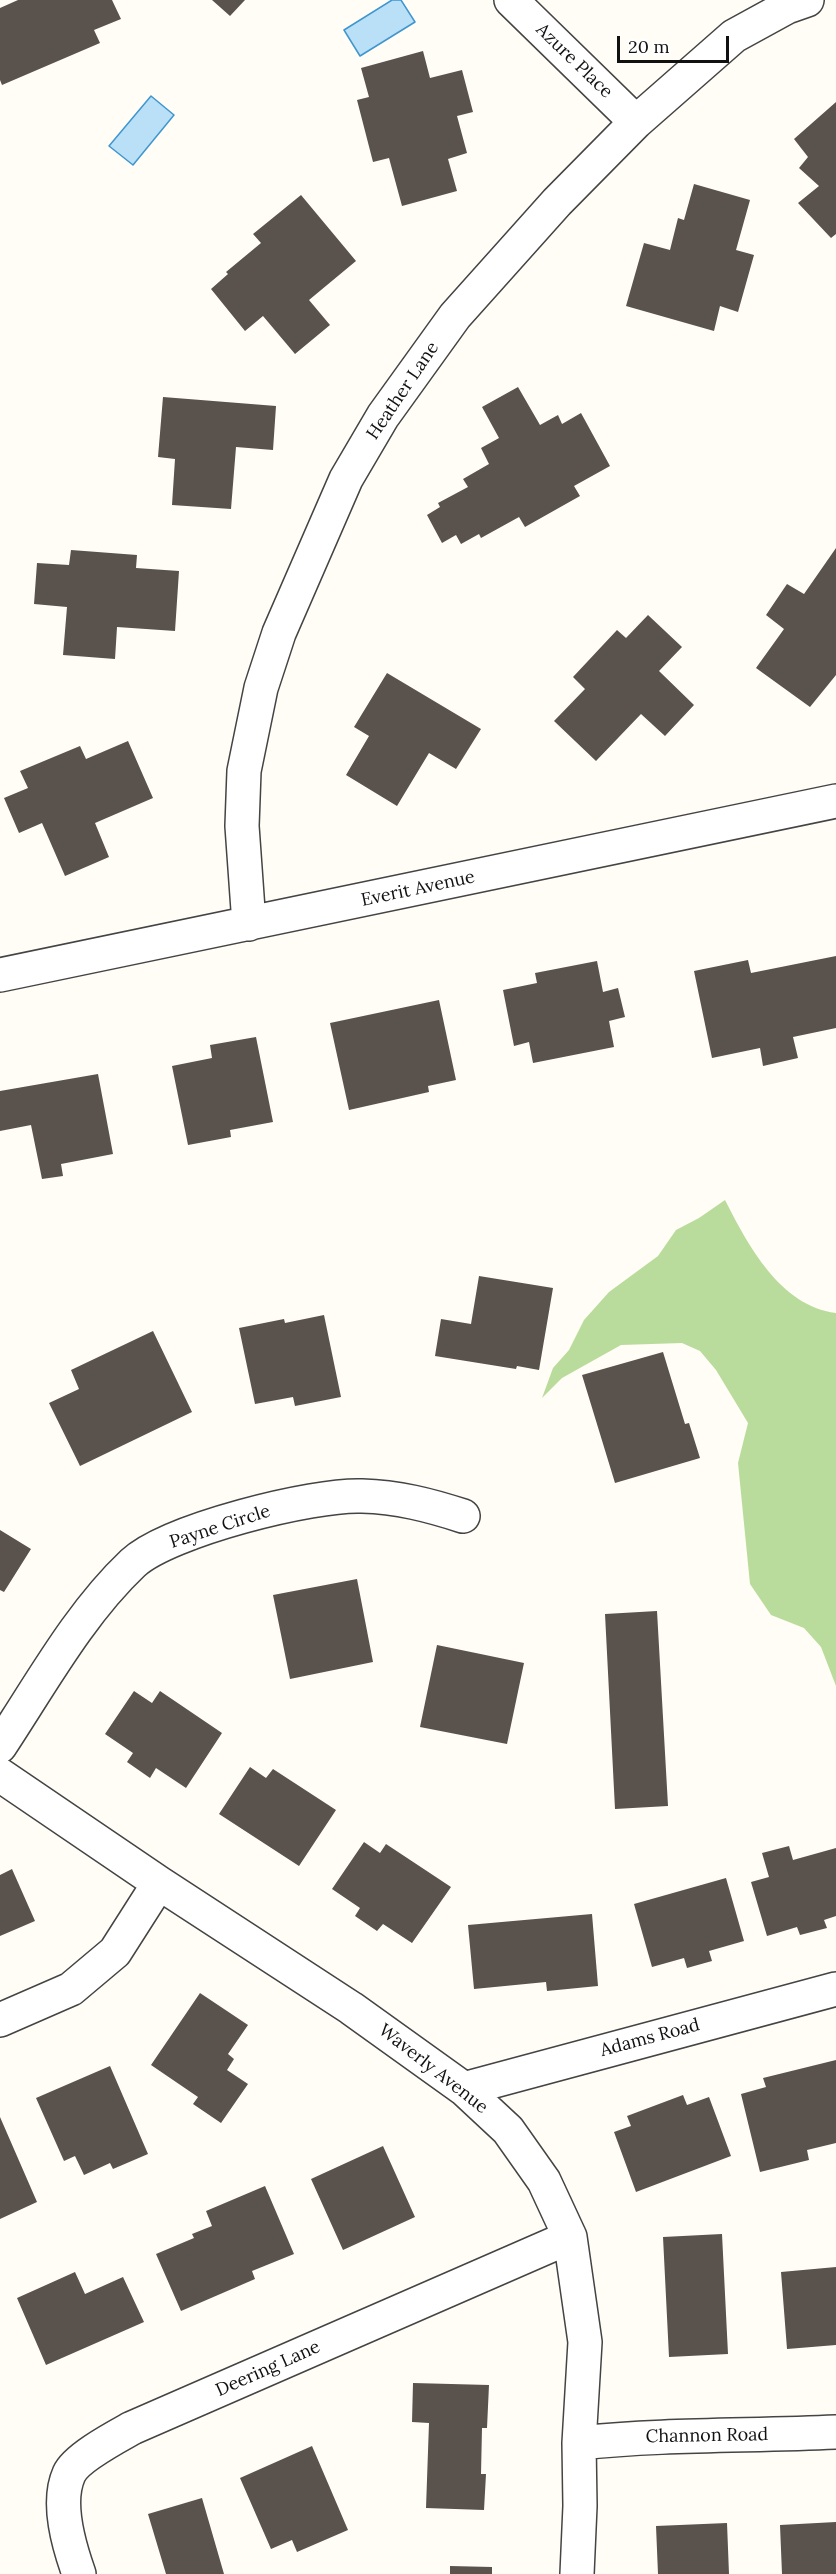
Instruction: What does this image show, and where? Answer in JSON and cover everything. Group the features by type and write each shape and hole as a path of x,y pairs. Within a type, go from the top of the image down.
{"street":[{"name":"Azure Place","path":"511,0 636,122"},
{"name":"Heather Lane","path":"249,924 243,868 244,782 261,688 279,633 346,479 383,416 455,316 557,202 636,122 734,36 807,0"},
{"name":"Everit Avenue","path":"0,975 836,801"},
{"name":"Payne Circle","path":"0,1746 97,1601 135,1561 172,1540 231,1520 295,1503 360,1496 413,1500 463,1516"},
{"name":"Waverly Avenue","path":"0,1775 159,1883 351,2007 465,2090 508,2130 544,2181 570,2237 585,2342 579,2443 580,2506 577,2574"},
{"path":"0,2020 71,1989 115,1952 159,1883"},
{"name":"Adams Road","path":"465,2090 836,1989"},
{"name":"Deering Lane","path":"79,2574 68,2541 63,2507 69,2473 95,2448 132,2428 570,2237"},
{"name":"Channon Road","path":"579,2443 638,2437 836,2432"}],"green space":[{"path":"725,1200 755,1254 782,1286 798,1299 816,1308 836,1313 836,1686 821,1647 804,1628 771,1615 750,1584 738,1463 748,1423 716,1370 700,1351 682,1343 621,1345 562,1378 542,1398 553,1368 569,1350 584,1320 609,1292 658,1256 676,1230"}],"water":[{"path":"392,0 401,0 415,22 360,56 344,30"},
{"path":"151,96 174,115 133,165 109,146"}],"building":[{"path":"18,0 112,0 121,19 94,30 100,43 2,85 0,80 0,8"},
{"path":"212,0 245,0 230,16"},
{"path":"423,51 430,78 462,70 473,112 457,116 467,153 448,159 457,191 402,206 389,158 373,162 357,100 369,97 361,68"},
{"path":"836,102 836,234 831,238 798,203 819,186 799,168 808,157 794,139"},
{"path":"694,184 750,200 736,250 754,255 738,312 720,306 714,331 626,306 644,243 670,250 678,218 684,220"},
{"path":"301,195 356,261 309,300 330,325 295,354 263,316 245,331 211,289 228,274 226,272 261,243 253,234"},
{"path":"518,387 540,425 558,415 562,424 581,413 610,466 574,486 580,496 525,527 519,517 481,538 479,534 461,544 456,535 442,543 427,515 440,507 438,503 468,487 463,479 489,464 481,448 499,438 482,407"},
{"path":"163,397 276,406 273,450 236,447 231,509 172,505 175,459 158,457"},
{"path":"836,548 836,675 810,707 756,668 784,629 766,615 787,584 804,594"},
{"path":"71,550 137,555 136,568 179,571 175,631 117,627 115,659 63,655 67,607 34,604 37,563 69,565"},
{"path":"648,615 682,647 659,671 694,705 665,736 641,714 596,761 554,721 585,689 573,677 617,630 626,638"},
{"path":"387,673 481,729 456,769 429,753 397,806 346,775 369,736 354,727"},
{"path":"128,741 153,798 95,823 109,857 65,876 42,823 19,833 4,798 28,788 20,771 80,746 86,759"},
{"path":"836,956 836,1028 793,1037 798,1058 763,1066 760,1048 712,1058 694,971 748,960 751,973"},
{"path":"597,961 603,992 618,988 625,1017 609,1021 614,1047 533,1063 529,1042 514,1046 503,990 537,983 535,973"},
{"path":"439,1000 456,1080 428,1086 429,1092 349,1110 330,1023"},
{"path":"256,1037 273,1122 230,1130 231,1137 188,1145 172,1066 212,1058 210,1045"},
{"path":"98,1074 113,1154 61,1164 63,1176 42,1179 31,1125 0,1131 0,1091"},
{"path":"479,1276 553,1288 539,1370 517,1366 516,1369 435,1356 441,1319 471,1324"},
{"path":"324,1315 341,1397 295,1406 293,1397 255,1404 239,1328 284,1319 285,1323"},
{"path":"153,1331 192,1412 80,1466 49,1403 79,1389 71,1370"},
{"path":"663,1352 685,1424 689,1423 700,1458 615,1483 582,1375"},
{"path":"0,1530 31,1549 4,1592 0,1590"},
{"path":"357,1579 373,1662 290,1679 273,1595"},
{"path":"657,1611 668,1806 615,1809 605,1614"},
{"path":"437,1645 524,1663 507,1744 420,1727"},
{"path":"134,1691 152,1703 160,1691 222,1733 186,1788 156,1768 150,1778 127,1762 133,1753 105,1734"},
{"path":"250,1767 266,1778 273,1769 336,1810 299,1866 219,1814"},
{"path":"364,1842 380,1853 386,1844 451,1887 412,1943 383,1924 377,1931 355,1916 360,1908 332,1889"},
{"path":"789,1846 793,1860 836,1848 836,1916 824,1920 827,1928 800,1935 797,1927 767,1936 751,1882 769,1877 762,1853"},
{"path":"12,1869 35,1921 0,1936 0,1875"},
{"path":"726,1878 744,1941 709,1951 712,1961 687,1968 684,1958 652,1967 634,1904"},
{"path":"592,1914 598,1986 547,1991 546,1982 474,1989 468,1925"},
{"path":"200,1993 248,2025 228,2054 234,2059 227,2070 248,2084 221,2123 193,2104 198,2097 151,2065"},
{"path":"836,2060 836,2143 807,2150 809,2160 760,2172 741,2094 766,2087 763,2078"},
{"path":"110,2066 148,2154 113,2169 110,2163 84,2175 75,2156 64,2161 36,2098"},
{"path":"683,2095 687,2105 709,2097 731,2156 636,2192 614,2132 631,2126 627,2116"},
{"path":"0,2117 37,2202 0,2219"},
{"path":"383,2146 415,2217 343,2250 311,2179"},
{"path":"265,2186 294,2254 252,2271 255,2279 181,2311 156,2254 194,2238 192,2234 212,2226 206,2211"},
{"path":"722,2234 728,2354 669,2357 663,2237"},
{"path":"836,2267 836,2345 787,2349 781,2272"},
{"path":"75,2272 85,2294 123,2277 144,2322 46,2365 17,2298"},
{"path":"413,2383 489,2385 487,2428 482,2428 481,2474 486,2474 484,2510 426,2508 429,2423 412,2422"},
{"path":"312,2446 348,2530 297,2552 292,2540 271,2549 240,2478"},
{"path":"202,2498 224,2574 166,2574 148,2514"},
{"path":"836,2522 836,2574 782,2574 780,2525"},
{"path":"727,2523 729,2574 658,2574 656,2526"},
{"path":"450,2566 492,2567 492,2574 450,2574"}]}
